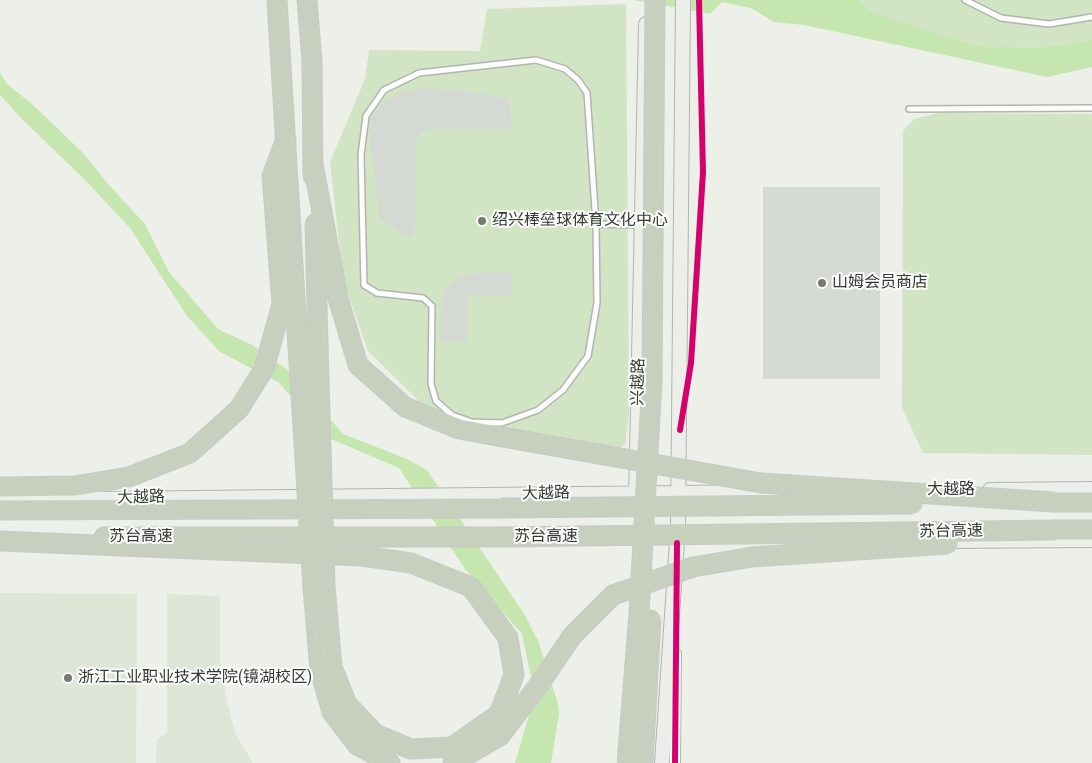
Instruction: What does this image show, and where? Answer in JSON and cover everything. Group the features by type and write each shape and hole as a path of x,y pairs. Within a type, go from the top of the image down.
{"highway":[{"path":"277,0 312,578 320,670 332,712 347,732 357,745 390,763"},
{"path":"0,541 323,555 333,555 343,555 362,556 411,563 471,587 508,638 514,675 499,714 452,747 411,749 375,734 347,704 332,667 325,586 324,557 324,548 324,538 324,528 313,164 312,61 308,0"},
{"path":"642,763 663,381 667,0"},
{"path":"627,763 639,612 652,381 649,2"},
{"path":"0,487 74,486 129,477 190,453 238,409 264,369 282,304 272,176 286,139"},
{"path":"313,164 338,298 358,365 405,407 458,429 761,483 1054,502"},
{"name":"苏台高速","path":"0,510 606,508 1092,502"},
{"path":"454,763 500,736 541,682 572,636 613,595 693,567 752,557 951,543 1055,530"},
{"name":"苏台高速","path":"0,537 608,537 1092,530"}],"main road":[{"path":"662,763 677,543 683,0"},
{"name":"兴越路","path":"620,763 636,493 649,2"},
{"name":"大越路","path":"0,500 1092,489"},
{"path":"0,548 1092,540"}],"street":[{"path":"674,763 677,543"}],"lane":[{"path":"965,0 1001,18 1049,24 1092,17"},
{"path":"536,60 565,68 578,80 587,93 596,224 597,303 588,356 562,390 538,410 502,423 472,422 452,415 436,401 431,384 432,306 423,298 377,293 364,285 360,155 366,116 384,90 419,73 536,60"},
{"path":"908,109 1092,108"},
{"path":"596,224 642,225"}],"shaded area":[{"path":"634,0 859,0 873,13 977,46 1031,48 1072,44 1092,39 1092,67 1047,77 804,25 774,22 751,8 722,2 710,14"},
{"path":"859,0 1092,0 1092,39 1072,44 1031,48 977,46 872,13"},
{"name":"绍兴棒垒球体育文化中心","path":"626,4 629,414 625,445 616,450 456,421 423,405 368,351 343,279 330,162 365,79 369,50 480,51 487,9"},
{"path":"0,73 7,84 32,104 82,152 145,224 169,272 218,329 252,345 288,370 343,434 407,459 427,470 525,615 537,637 558,704 559,714 551,763 515,763 529,715 531,677 522,634 465,569 399,468 331,439 278,382 220,352 187,316 130,228 0,95"},
{"path":"939,113 1092,114 1092,455 923,453 902,408 903,131 914,119"},
{"name":"浙江工业职业技术学院(镜湖校区)","path":"0,593 137,594 136,763 0,763"},
{"path":"167,594 220,596 220,660 227,702 236,735 253,763 156,763 157,739 167,733"}],"building":[{"path":"422,88 461,91 509,99 513,129 427,129 421,133 415,143 415,230 411,236 405,235 380,218 369,135 372,118 381,104 397,93"},
{"name":"山姆会员商店","path":"763,187 880,187 880,379 763,379"},
{"path":"478,273 512,273 513,295 468,295 467,341 441,342 441,308 445,290 460,276"}],"cycle path":[{"path":"680,430 691,363 703,172 699,0"},
{"path":"675,763 677,543"}],"place":[{"name":"绍兴棒垒球体育文化中心","path":"482,221"},
{"name":"山姆会员商店","path":"822,283"},
{"name":"浙江工业职业技术学院(镜湖校区)","path":"68,678"}]}
